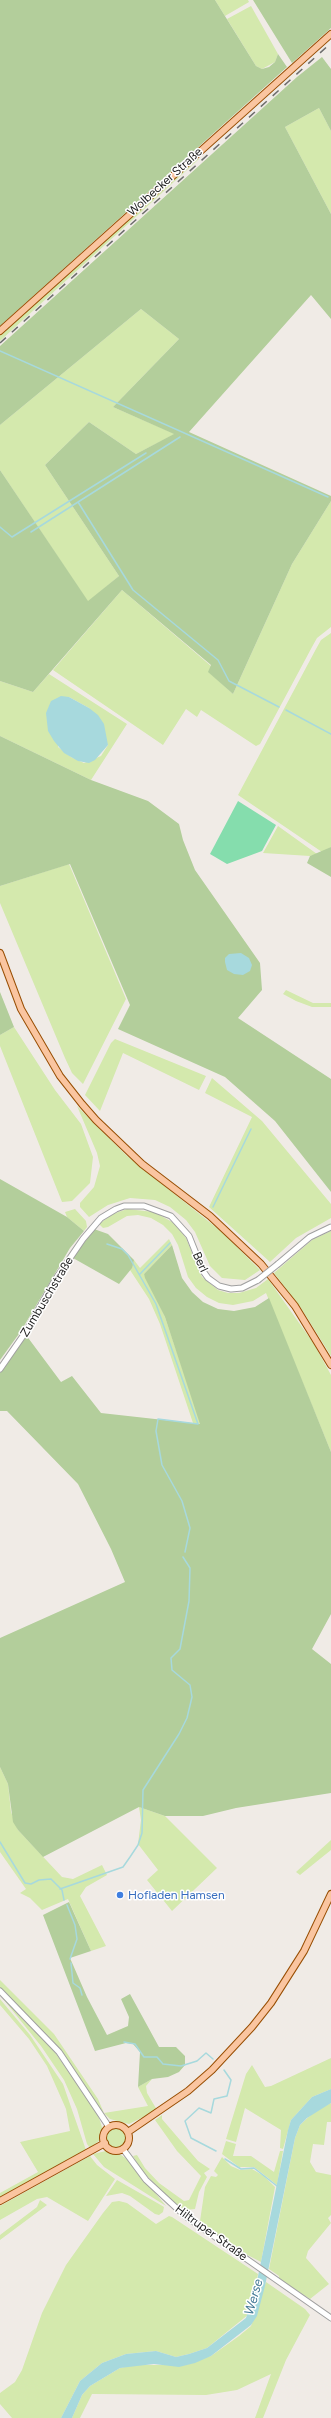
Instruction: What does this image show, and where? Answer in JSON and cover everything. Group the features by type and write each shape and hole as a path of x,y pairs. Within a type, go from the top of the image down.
{"main road":[{"name":"Wolbecker Straße","path":"0,331 331,34"},
{"path":"0,953 21,1009 60,1076 82,1104 96,1120 142,1164 210,1216 261,1264 295,1306 331,1365"},
{"path":"128,2132 188,2091 212,2070 252,2027 275,1997 304,1951 331,1894"},
{"path":"119,2126 128,2132 129,2140 123,2149 115,2151 105,2143 104,2134 109,2127 119,2126"},
{"path":"0,2201 105,2143"}],"street":[{"name":"Berl","path":"94,1225 108,1213 124,1206 135,1205 153,1208 171,1216 188,1236 203,1270 213,1282 224,1288 236,1289 248,1286 258,1280 310,1237 331,1227"},
{"name":"Zumbuschstraße","path":"0,1369 25,1333 58,1275 94,1225"},
{"path":"0,1991 59,2052 109,2127"},
{"name":"Hiltruper Straße","path":"123,2149 138,2170 157,2192 194,2222 331,2318"}],"green space":[{"path":"0,0 215,0 256,66 262,69 269,67 275,62 278,54 287,67 0,326"},
{"path":"215,0 248,0 249,2 225,16"},
{"path":"253,0 331,0 331,28 292,63"},
{"path":"251,6 278,54 275,62 262,69 256,66 227,19"},
{"path":"322,57 331,69 331,131 319,108 285,127 331,214 331,319 311,295 189,432 331,496 331,501 292,564 233,694 208,672 211,665 122,590 33,692 0,681 0,470 88,601 119,576 45,465 89,422 136,454 174,434 113,407 179,339 141,309 0,425 0,346 297,77"},
{"path":"319,108 331,131 331,214 285,127"},
{"path":"196,158 199,159 0,341 0,334"},
{"path":"141,309 179,339 113,407 175,434 136,454 89,422 45,465 119,576 88,602 0,470 0,425"},
{"path":"331,501 331,627 317,638 260,744 256,746 201,710 197,717 186,709 163,745 53,670 122,590 211,666 209,672 233,694 292,564"},
{"path":"331,633 331,847 322,852 238,795 321,640"},
{"path":"49,674 127,724 91,780 0,736 0,681 33,692","holes":["69,697 89,708 108,745 101,756 84,763 71,757 58,747"]},
{"path":"0,736 91,780 148,801 179,824 183,840 195,870 260,963 262,990 238,1018 331,1079 331,1192 275,1121 225,1077 118,1029 130,1005 70,864 0,886"},
{"path":"238,801 276,825 262,851 227,864 210,854"},
{"path":"278,826 317,854 310,856 263,853"},
{"path":"331,847 331,877 307,863 310,856"},
{"path":"69,864 126,999 83,1084 72,1073 65,1058 0,903 0,886"},
{"path":"286,990 313,1003 331,1003 331,1007 312,1007 296,1001 283,994"},
{"path":"0,992 14,1027 0,1035"},
{"path":"14,1027 55,1090 81,1124 93,1157 90,1183 72,1201 62,1202 0,1046 0,1035"},
{"path":"115,1039 206,1076 199,1090 123,1053 100,1111 85,1095 111,1043"},
{"path":"212,1078 262,1121 331,1204 331,1218 296,1238 270,1262 209,1207 252,1117 205,1093"},
{"path":"77,1106 126,1155 223,1233 260,1270 245,1280 222,1278 210,1266 195,1232 186,1220 170,1207 155,1200 130,1198 108,1205 89,1217 80,1207 80,1203 94,1187 100,1166 97,1153"},
{"path":"0,1179 67,1217 84,1231 70,1248 21,1331 0,1360"},
{"path":"75,1209 86,1221 87,1227 84,1231 67,1217 65,1212"},
{"path":"127,1209 154,1212 174,1223 186,1238 202,1277 218,1290 228,1293 239,1293 256,1288 268,1279 314,1344 331,1375 331,1452 266,1293 253,1301 233,1305 219,1303 207,1297 196,1288 188,1277 178,1245 172,1234 163,1225 151,1218 138,1215 127,1216 108,1227 103,1228 99,1224 113,1214"},
{"path":"94,1229 108,1234 134,1260 132,1268 119,1284 73,1258"},
{"path":"331,1231 331,1356 301,1308 274,1273 312,1240"},
{"path":"169,1239 172,1245 144,1274 165,1317 201,1424 193,1423 160,1324 149,1299 130,1270 134,1260 140,1268"},
{"path":"172,1245 182,1278 192,1292 203,1302 218,1309 234,1311 255,1307 269,1298 331,1452 331,1614 312,1649 331,1664 331,1793 236,1808 203,1816 165,1816 139,1807 43,1857 18,1830 13,1822 8,1784 0,1767 0,1638 125,1582 111,1549 78,1484 7,1411 0,1411 0,1373 26,1335 61,1382 72,1376 101,1413 200,1424 165,1317 144,1274"},
{"path":"0,1767 8,1784 11,1812 18,1830 62,1877 73,1879 102,1865 107,1875 86,1887 80,1896 106,1946 91,1951 68,1899 42,1910 30,1898 20,1893 26,1889 0,1852"},
{"path":"139,1807 165,1816 217,1868 172,1911 147,1880 158,1870 138,1844 141,1820"},
{"path":"331,1840 331,1850 300,1875 296,1872"},
{"path":"69,1902 91,1951 70,1958 87,1997 107,2035 128,2026 129,2017 121,1999 130,1994 159,2047 176,2047 185,2056 185,2065 179,2072 168,2077 152,2079 138,2087 140,2052 133,2044 126,2043 95,2051 43,1915"},
{"path":"0,1980 54,2034 98,2099 104,2113 53,2041 0,1988"},
{"path":"0,1995 50,2045 98,2115 103,2130 101,2139 90,2148 87,2144 77,2109 64,2080 41,2046"},
{"path":"0,1999 30,2035 63,2084 86,2150 0,2198 0,2193 38,2172 20,2142 70,2131 66,2109 47,2066 29,2039 0,2005"},
{"path":"331,2058 331,2089 312,2097 291,2120 283,2149 280,2148 281,2130 245,2108 236,2142 226,2139 246,2074 252,2065 265,2087 271,2086"},
{"path":"152,2079 146,2086 147,2093 157,2110 129,2124 110,2119 104,2113 148,2106 138,2087"},
{"path":"331,2103 331,2122 327,2122 324,2145 313,2144 310,2162 316,2172 331,2175 331,2215 328,2218 331,2223 308,2251 306,2258 329,2284 310,2299 279,2279 279,2276 269,2269 295,2138 300,2125 316,2110"},
{"path":"162,2115 162,2119 198,2161 210,2169 204,2173 207,2177 199,2192 195,2209 185,2210 171,2200 142,2171 133,2156 137,2155 145,2168 159,2183 184,2201 189,2200 201,2176 177,2151 155,2120"},
{"path":"116,2128 123,2131 126,2138 123,2145 116,2148 109,2145 106,2138 109,2131"},
{"path":"226,2141 236,2144 233,2156 251,2156 274,2172 280,2151 283,2151 277,2185 254,2167 239,2167 222,2154"},
{"path":"106,2151 121,2155 128,2160 166,2206 104,2167 93,2154"},
{"path":"90,2156 97,2165 115,2179 88,2221 47,2197 37,2199 0,2220 0,2206"},
{"path":"222,2157 231,2166 240,2170 252,2169 264,2176 275,2187 261,2262 236,2249 200,2221 205,2187 211,2176 216,2177 218,2175 214,2171"},
{"path":"117,2180 164,2207 163,2212 159,2215 155,2214 130,2196 122,2193 106,2196"},
{"path":"40,2200 47,2205 0,2240 0,2235 37,2207"},
{"path":"119,2201 127,2203 156,2224 169,2216 172,2217 258,2274 249,2314 207,2348 189,2354 176,2357 156,2351 126,2354 102,2363 80,2381 61,2418 12,2418 0,2404 0,2393 15,2382 22,2370 42,2313 66,2265 112,2202"},
{"path":"266,2282 305,2309 310,2315 286,2360 263,2418 255,2418 271,2374 237,2390 206,2395 92,2394 80,2418 72,2418 82,2395 90,2386 120,2368 135,2365 165,2365 211,2356 251,2326"}],"water":[{"path":"61,696 69,697 89,708 98,715 104,724 108,745 95,760 89,763 78,761 64,753 48,731 46,713 51,701"},
{"path":"241,953 249,958 252,965 250,971 243,975 234,974 227,970 225,958 229,954"},
{"name":"Werse","path":"331,2089 331,2103 307,2118 300,2125 295,2138 265,2286 257,2316 251,2325 211,2356 195,2363 179,2367 154,2364 120,2368 90,2386 82,2395 72,2418 61,2418 80,2381 102,2363 126,2354 156,2351 176,2357 189,2354 207,2348 246,2318 256,2286 291,2120 312,2097"}],"waterway":[{"path":"0,351 328,497"},
{"path":"31,532 180,437"},
{"path":"0,527 12,537 146,453"},
{"path":"78,502 133,590 218,660 229,681 279,707"},
{"path":"286,710 331,734"},
{"path":"213,1207 251,1129"},
{"path":"140,1274 170,1243"},
{"path":"107,1244 122,1249 128,1255 156,1304 198,1424 158,1419 156,1431 162,1465 182,1501 190,1528 185,1552"},
{"path":"60,1889 123,1867 138,1845 142,1833 143,1790 179,1734 187,1718 192,1697 190,1685 172,1670 171,1658 180,1649 189,1601 190,1568 183,1557"},
{"path":"0,1842 25,1883 31,1884 39,1880 51,1879 62,1890 64,1900"},
{"path":"67,1905 75,1925 77,1939 70,1959"},
{"path":"71,1963 73,1983 80,1988 82,1995"},
{"path":"124,2042 135,2044 144,2057 157,2057 163,2064 181,2066 197,2061 206,2053 213,2059"},
{"path":"216,2151 191,2138 185,2121 199,2108 211,2113 214,2099 227,2096 231,2080 224,2070"},
{"path":"225,2159 241,2169 254,2168 277,2186"}],"railway":[{"path":"0,343 331,43"}],"place":[{"name":"Hofladen Hamsen","path":"120,1895"}]}
